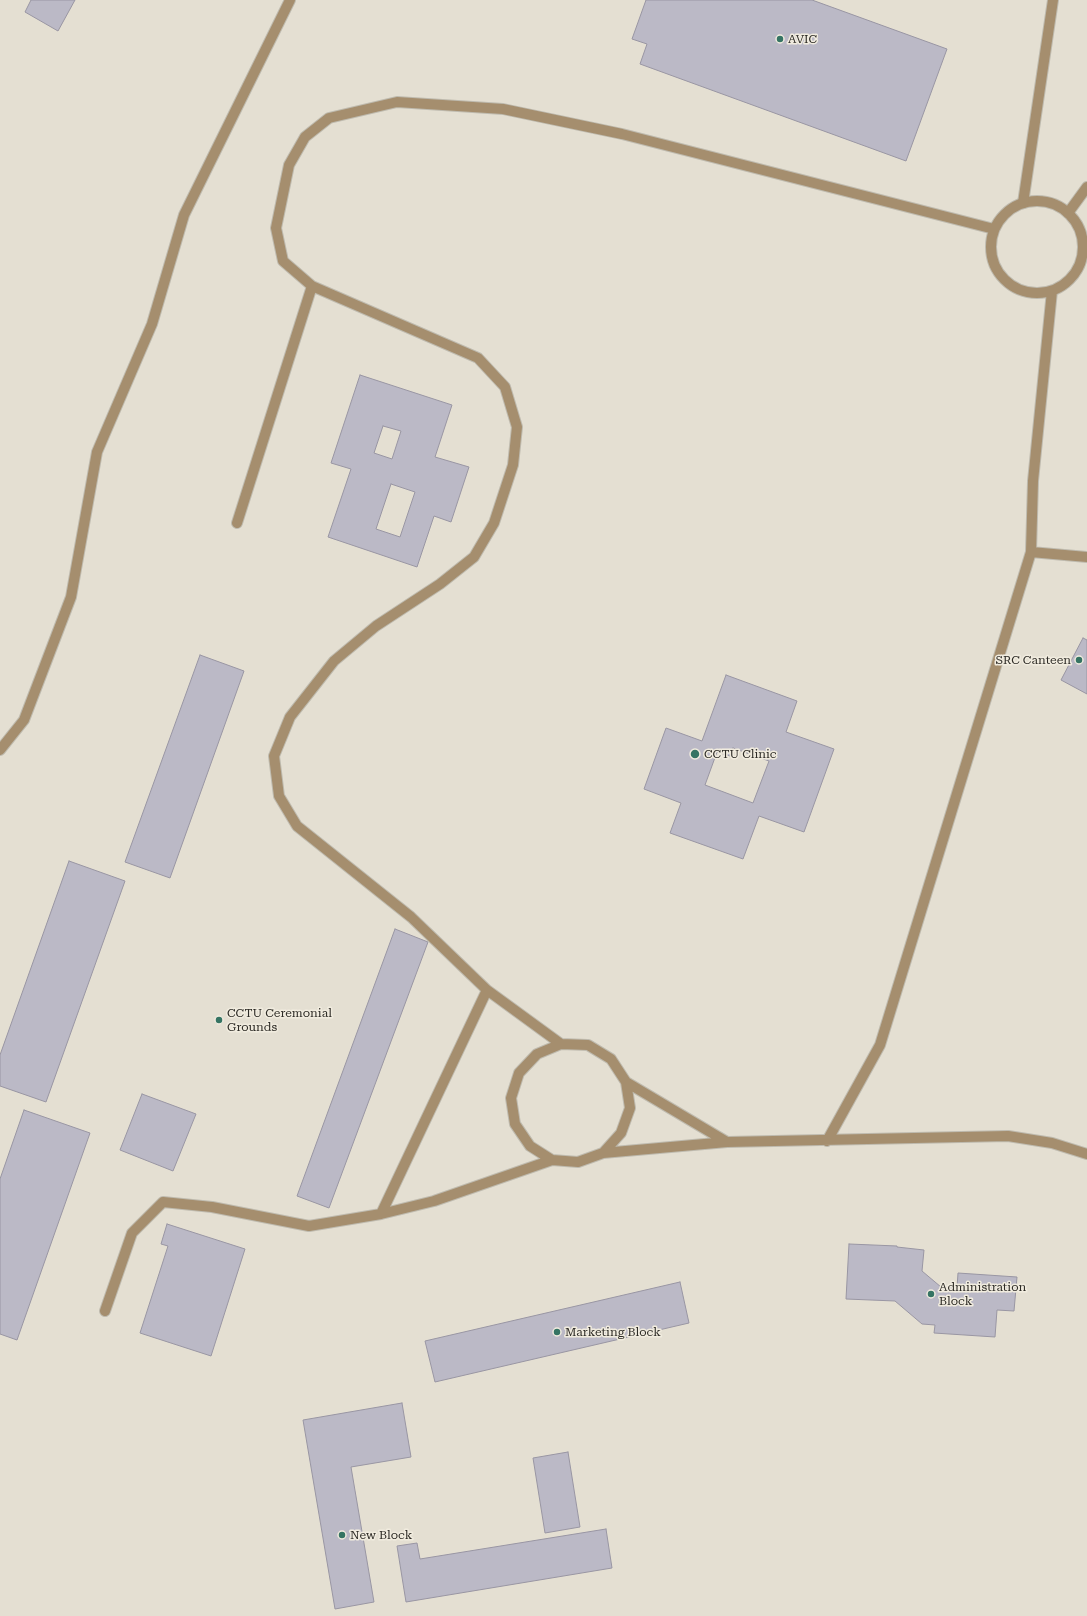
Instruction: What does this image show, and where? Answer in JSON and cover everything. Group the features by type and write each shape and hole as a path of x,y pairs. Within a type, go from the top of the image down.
{"street":[{"path":"0,750 24,720 71,597 97,452 152,324 184,215 290,0"},
{"path":"1023,203 1053,0"},
{"path":"561,1044 487,990 411,917 297,826 279,796 274,756 290,716 334,661 376,626 440,584 474,557 494,523 513,465 518,427 505,387 478,358 312,286 283,261 276,228 289,165 305,137 329,118 397,102 503,109 614,132 994,229"},
{"path":"1068,213 1087,187"},
{"path":"1038,201 1054,204 1068,213 1078,225 1082,240 1082,257 1076,272 1066,284 1052,292 1034,294 1017,290 1003,279 994,264 991,246 994,229 1002,218 1011,209 1023,203 1038,201"},
{"path":"237,523 312,286"},
{"path":"827,1141 880,1045 1031,552 1032,481 1052,292"},
{"path":"1031,552 1087,557"},
{"path":"381,1214 487,990"},
{"path":"552,1160 530,1146 515,1124 511,1098 519,1073 537,1054 561,1044 588,1046 612,1059 626,1082 630,1108 624,1127 621,1133 603,1153"},
{"path":"626,1082 726,1142"},
{"path":"105,1311 132,1234 163,1202 212,1207 309,1226 381,1214 434,1201 552,1160 578,1162 603,1153 726,1142 1008,1136 1052,1143 1087,1154"}],"building":[{"path":"31,0 75,0 58,31 25,12"},
{"path":"646,0 812,0 947,49 906,161 640,64 647,44 632,39"},
{"path":"360,375 452,405 435,457 469,467 451,522 434,516 417,567 328,537 351,469 331,463","holes":["383,426 401,431 392,459 374,453","391,484 415,492 400,537 376,529"]},
{"name":"SRC Canteen","path":"1083,638 1087,640 1087,694 1061,680"},
{"path":"200,655 244,671 170,878 125,862"},
{"path":"726,675 797,701 786,732 834,749 804,832 759,816 743,859 670,833 681,803 644,789 666,728 702,741","holes":["733,748 769,761 753,803 705,785 717,752 730,756"]},
{"path":"69,861 125,881 46,1102 0,1086 0,1055"},
{"path":"395,929 428,942 329,1208 297,1196"},
{"path":"142,1094 196,1114 173,1171 120,1150"},
{"path":"24,1110 90,1133 17,1340 0,1334 0,1179"},
{"path":"167,1224 245,1249 211,1356 140,1333 168,1246 161,1244"},
{"name":"Administration Block","path":"849,1244 897,1246 924,1250 922,1271 941,1287 957,1288 958,1273 1017,1277 1014,1311 997,1310 995,1337 934,1333 935,1325 922,1324 895,1301 846,1299"},
{"name":"Marketing Block","path":"680,1282 689,1323 435,1382 425,1341"},
{"name":"New Block","path":"402,1403 411,1457 351,1467 374,1602 335,1609 303,1420"},
{"path":"568,1452 580,1527 545,1533 533,1458"},
{"path":"606,1529 612,1568 406,1602 397,1546 417,1543 420,1559"}],"place":[{"name":"AVIC","path":"780,39"},
{"name":"SRC Canteen","path":"1079,660"},
{"name":"CCTU Clinic","path":"695,754"},
{"name":"CCTU Ceremonial Grounds","path":"219,1020"},
{"name":"Administration Block","path":"931,1294"},
{"name":"Marketing Block","path":"557,1332"},
{"name":"New Block","path":"342,1535"}]}
